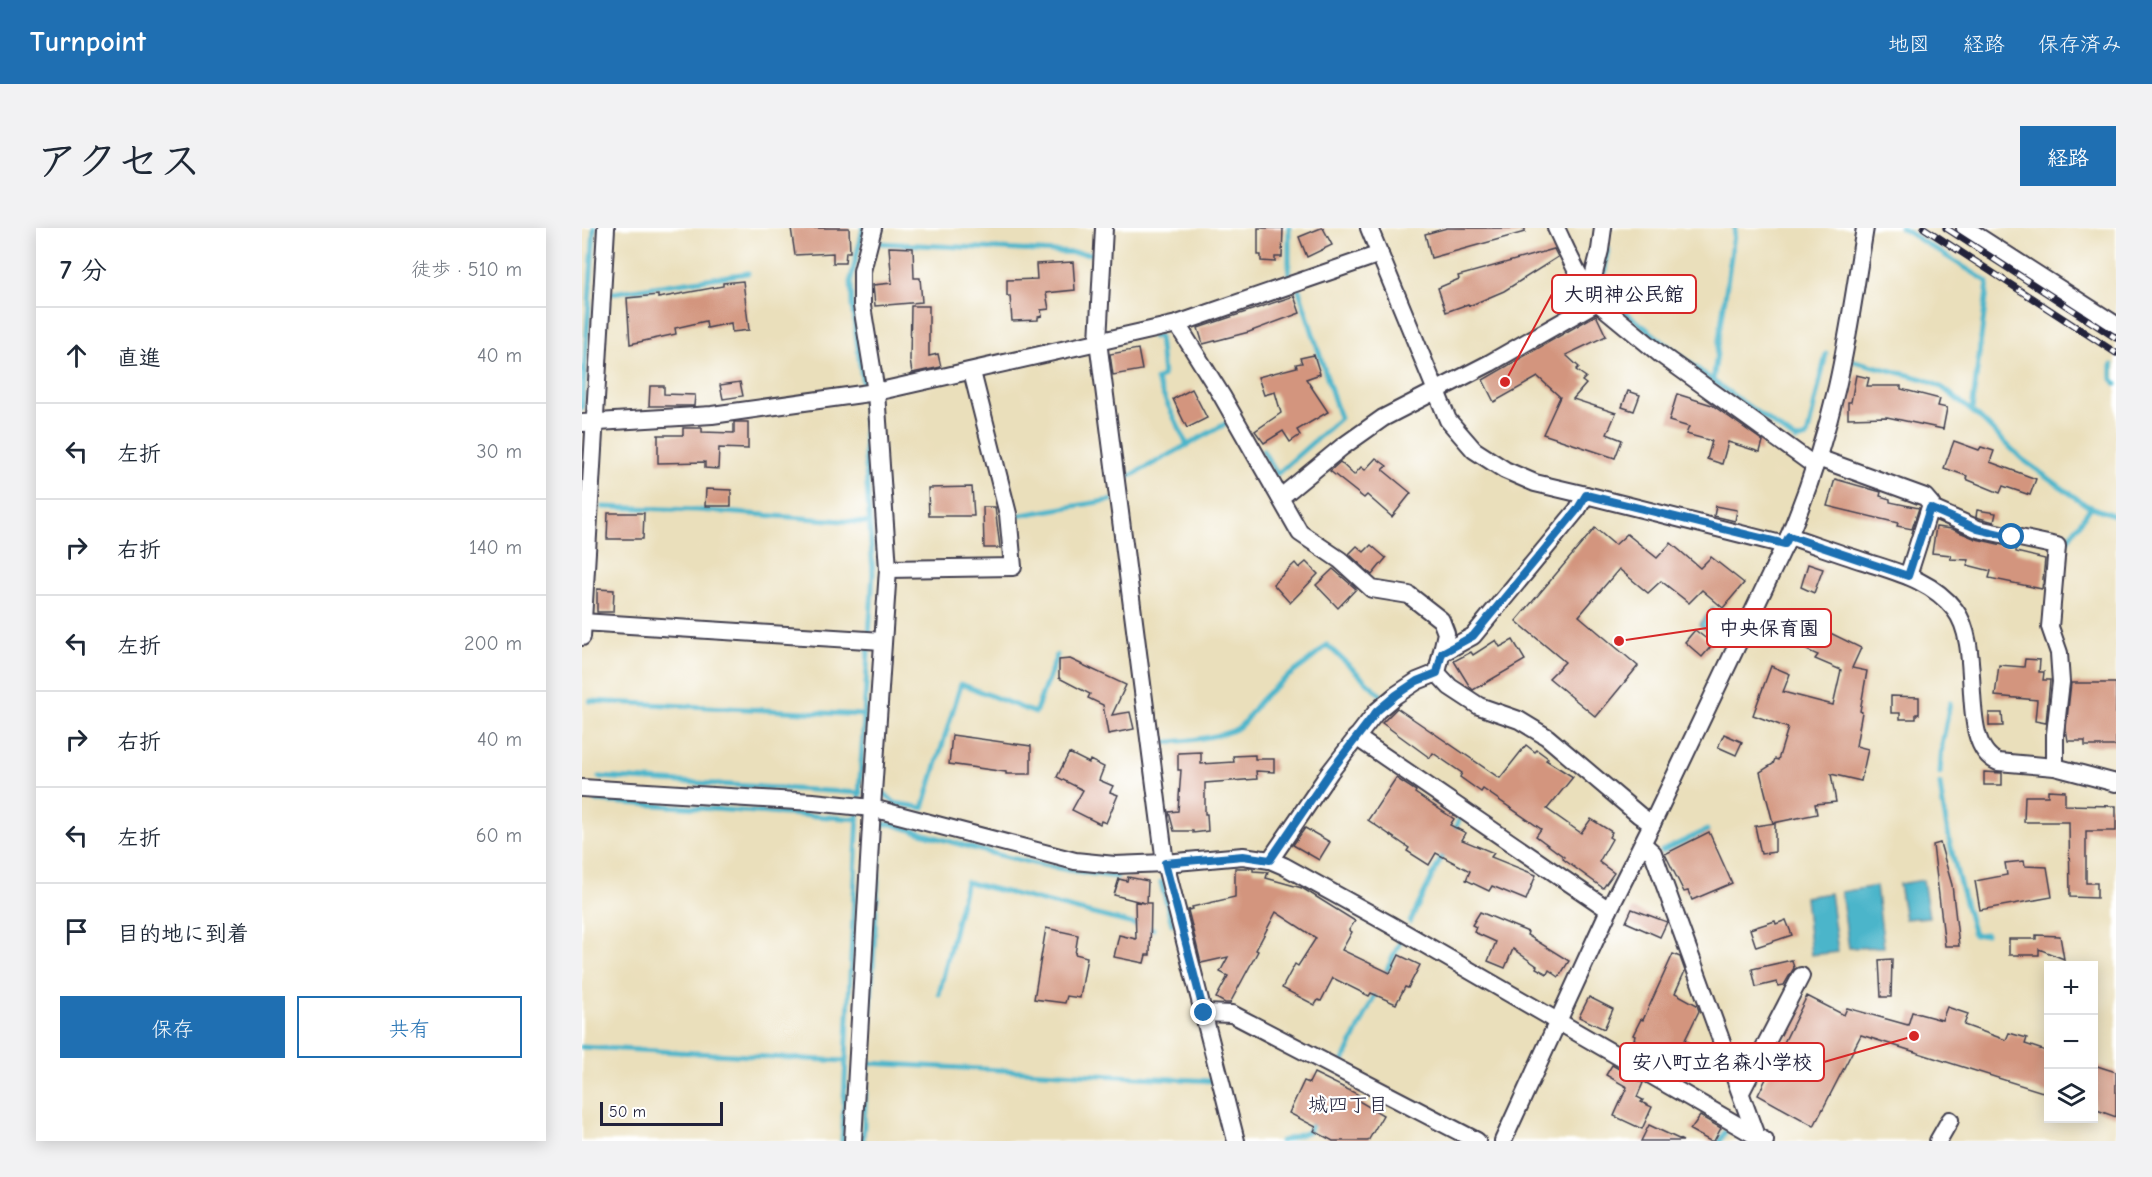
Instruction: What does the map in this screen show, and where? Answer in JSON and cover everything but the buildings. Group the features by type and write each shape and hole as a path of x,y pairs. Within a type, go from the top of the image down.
{"street":[{"path":"606,228 589,423 582,627 883,640"},
{"path":"854,1141 888,569 876,393 862,306 862,271 873,228"},
{"path":"1104,228 1098,341 1165,863 1236,1141"},
{"path":"1369,228 1448,420 1474,450 1505,470 1535,483 1787,540 1908,576 1929,586 1955,610 1964,626 1969,643 1975,729 1984,753 1998,762 2055,767 2116,783"},
{"path":"1556,228 1593,297 1660,354 1816,462 1925,497 1931,504 1908,576"},
{"path":"1281,497 1342,447 1383,418 1490,363 1593,297 1604,228"},
{"path":"1503,1141 1609,910 1643,844 1787,540 1816,462 1837,386 1865,228"},
{"path":"1965,228 2116,325"},
{"path":"589,423 712,416 876,393 1177,324 1380,254"},
{"path":"1177,324 1300,532 1340,560 1372,589 1409,595 1441,620 1446,633 1437,673"},
{"path":"888,569 1013,567 1008,514 972,372"},
{"path":"1442,653 1473,636 1577,510 1586,495"},
{"path":"1930,508 1978,529 2057,546 2050,627 2059,653 2061,682 2055,734 2055,767"},
{"path":"1270,860 1356,737 1377,711 1417,681 1437,673"},
{"path":"1437,673 1450,687 1479,706 1519,720 1547,737 1652,824"},
{"path":"1356,737 1609,910"},
{"path":"582,788 813,802 872,808 1075,861 1115,865 1243,856 1270,860 1391,925 1761,1138"},
{"path":"1643,844 1653,853 1741,1092 1761,1138"},
{"path":"1741,1092 1801,976"},
{"path":"1204,1013 1232,1014 1477,1141"},
{"path":"1938,1141 1950,1120"}],"water":[{"path":"1713,607 1725,617 1710,634 1699,625"},
{"path":"1923,880 1929,917 1905,919 1899,884"},
{"path":"1876,886 1884,947 1849,948 1841,892"},
{"path":"1830,893 1838,952 1811,955 1805,897"}],"waterway":[{"path":"582,408 594,228"},
{"path":"859,796 873,573 865,455 864,393 852,305 851,279 863,228"},
{"path":"1289,228 1289,279"},
{"path":"1713,381 1735,228"},
{"path":"1901,228 1988,282 1972,411"},
{"path":"880,243 1097,254"},
{"path":"1608,248 1602,294 1713,381 1796,440 1807,437 1826,354"},
{"path":"612,293 748,273"},
{"path":"1263,451 1277,474 1340,418 1299,290"},
{"path":"1121,481 1187,445 1156,380 1163,376 1159,336 1153,337"},
{"path":"1854,361 1924,379 1943,388 1979,417 2022,459 2086,505 2116,516"},
{"path":"2112,365 2112,379 2116,384"},
{"path":"1187,445 1227,423"},
{"path":"1016,520 1015,516 1111,500"},
{"path":"603,507 696,510 870,523"},
{"path":"2062,548 2091,507"},
{"path":"1159,743 1205,738 1236,729 1267,693 1327,645 1382,696"},
{"path":"885,794 895,803 923,808 961,684 1035,713 1057,655"},
{"path":"590,701 864,715"},
{"path":"1940,773 1942,745 1950,703"},
{"path":"599,777 861,793"},
{"path":"1940,784 1950,841 1974,935 1986,934"},
{"path":"596,801 858,819"},
{"path":"842,1141 858,814"},
{"path":"1453,833 1460,818"},
{"path":"863,1141 881,824 892,824 1031,863 1117,877"},
{"path":"1662,851 1707,830"},
{"path":"1410,922 1444,852"},
{"path":"939,994 966,882 1153,929"},
{"path":"1161,882 1172,924"},
{"path":"1384,976 1400,942"},
{"path":"1344,1060 1377,990"},
{"path":"582,1047 845,1061"},
{"path":"867,1063 1213,1081"},
{"path":"1281,1141 1308,1132 1314,1120"},
{"path":"1720,1141 1725,1132"}],"railway":[{"path":"1924,228 2116,353"},
{"path":"1946,228 2116,338"}],"place":[{"name":"大明神公民館","path":"1505,382"},
{"name":"中央保育園","path":"1619,641"},
{"name":"安八町立名森小学校","path":"1914,1036"}],"district":[{"name":"城四丁目","path":"1348,1104"}],"route":[{"path":"1204,1013 1165,863 1243,856 1270,860 1330,772 1377,711 1417,681 1437,673 1442,653 1473,636 1577,510 1586,495 1785,544 1789,536 1908,576 1930,508 1978,529 2012,537"}]}
